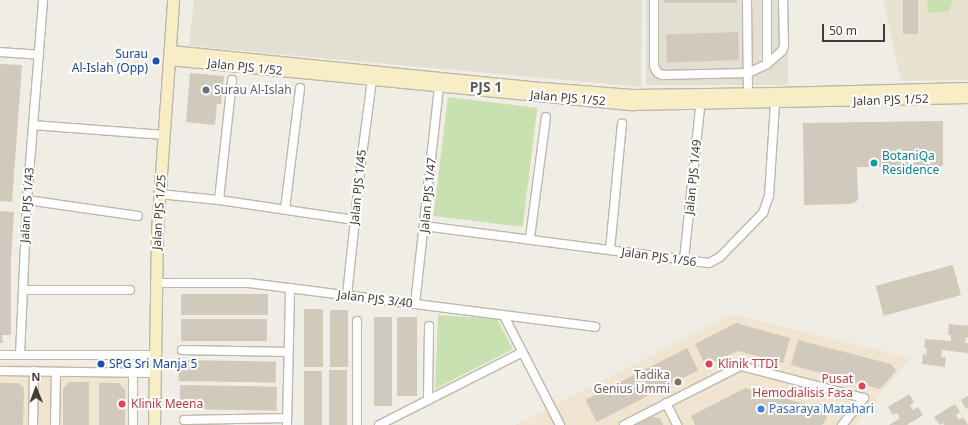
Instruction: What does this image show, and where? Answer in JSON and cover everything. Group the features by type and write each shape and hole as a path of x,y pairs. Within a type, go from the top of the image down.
{"street":[{"name":"Jalan PJS 1/43","path":"20,355 27,200 43,0"},
{"name":"Jalan PJS 1/25","path":"154,425 155,283 173,0"},
{"path":"654,0 654,66 656,72 662,75 748,73 767,64 782,51 784,46 784,0"},
{"path":"747,0 748,98"},
{"path":"766,0 767,64"},
{"path":"0,52 39,55"},
{"name":"Jalan PJS 1/52","path":"169,55 373,75 439,86 632,99 904,95 968,98"},
{"name":"Jalan PJS 1/45","path":"347,295 373,75"},
{"name":"Jalan PJS 1/52","path":"387,77 542,88 632,99"},
{"path":"219,200 232,80"},
{"name":"Jalan PJS 1/47","path":"415,304 439,86"},
{"path":"285,209 300,88"},
{"name":"Jalan PJS 1/52","path":"748,98 775,102 904,95 968,88"},
{"name":"Jalan PJS 1/49","path":"684,260 701,99"},
{"name":"Jalan PJS 1/56","path":"424,226 530,238 706,263 720,257 763,213 769,196 775,102"},
{"path":"530,238 546,117"},
{"path":"610,250 622,124"},
{"path":"33,125 164,135"},
{"path":"160,194 219,200 355,220"},
{"path":"27,200 138,216"},
{"name":"Jalan PJS 3/40","path":"155,283 249,283 595,327"},
{"path":"184,420 287,422 290,288"},
{"path":"23,290 130,290"},
{"path":"504,316 560,425"},
{"path":"357,321 357,425"},
{"path":"428,400 429,326"},
{"path":"182,350 288,352"},
{"path":"379,425 523,352"},
{"path":"0,355 154,355"},
{"path":"624,425 741,366 864,398 842,425"},
{"path":"0,371 154,373"},
{"path":"33,425 34,371"},
{"path":"55,425 56,372"},
{"path":"132,425 133,372"},
{"path":"666,403 677,425"}],"shaded area":[{"path":"194,0 642,0 641,87 189,46"},
{"path":"646,0 788,0 788,85 646,85"},
{"path":"883,0 968,0 968,80 901,81"},
{"path":"733,314 911,358 855,425 515,425"},
{"path":"0,363 140,368 138,425 0,425"}],"green space":[{"path":"927,0 953,0 949,11 928,13"},
{"path":"448,97 537,108 523,227 433,216"},
{"path":"438,315 497,319 513,349 435,389"}],"building":[{"path":"664,0 737,0 737,3 664,3"},
{"path":"903,0 918,0 918,34 903,34"},
{"path":"738,32 739,60 667,62 666,35"},
{"path":"0,64 22,65 12,202 0,201"},
{"name":"Surau Al-Islah","path":"190,73 224,76 221,104 217,104 215,125 186,122"},
{"name":"BotaniQa Residence","path":"943,121 943,166 857,167 858,199 856,202 850,204 804,205 803,123"},
{"path":"0,211 14,212 11,259 11,335 2,335 3,343 0,343"},
{"path":"953,265 961,295 884,316 876,286"},
{"path":"181,294 268,294 268,315 181,315"},
{"path":"304,309 323,309 323,367 304,367"},
{"path":"330,310 348,310 348,367 330,367"},
{"path":"374,317 392,317 392,406 374,406"},
{"path":"397,317 417,317 417,396 397,396"},
{"path":"181,319 267,319 267,341 181,341"},
{"path":"736,323 790,338 783,363 738,351 706,366 695,344"},
{"path":"949,324 968,326 968,338 966,337 965,343 968,343 968,353 942,350 941,357 946,357 945,367 922,364 923,354 926,355 927,349 924,348 925,339 951,341 951,335 948,335"},
{"path":"798,340 891,364 896,371 880,389 791,365"},
{"path":"687,348 698,370 597,422 585,400"},
{"path":"179,360 276,362 276,383 179,381"},
{"path":"329,370 347,370 347,425 329,425"},
{"path":"304,371 322,371 322,425 304,425"},
{"path":"69,382 89,382 89,425 63,425 63,389"},
{"path":"0,383 18,383 24,388 23,425 0,425"},
{"path":"99,383 119,383 125,390 125,425 99,425"},
{"path":"180,385 277,387 277,411 180,409"},
{"name":"Pasaraya Matahari","path":"745,388 813,406 823,412 827,418 822,425 695,425 691,416"},
{"path":"909,394 914,402 910,405 913,410 918,407 923,415 907,425 889,425 900,418 897,413 893,415 888,407"},
{"path":"968,396 968,408 966,409 961,400"},
{"path":"955,404 960,412 956,415 959,420 963,417 968,425 944,425 943,423 940,425 934,417"},
{"path":"652,417 660,418 663,425 635,425"}],"place":[{"name":"Surau Al-Islah (Opp)","path":"156,61"},
{"name":"Surau Al-Islah","path":"206,90"},
{"name":"BotaniQa Residence","path":"874,163"},
{"name":"SPG Sri Manja 5","path":"101,364"},
{"name":"Klinik TTDI","path":"709,364"},
{"name":"Tadika Genius Ummi","path":"678,382"},
{"name":"Pusat Hemodialisis Fasa","path":"862,386"},
{"name":"Klinik Meena","path":"122,404"},
{"name":"Pasaraya Matahari","path":"761,409"}],"district":[{"name":"PJS 1","path":"486,87"}]}
